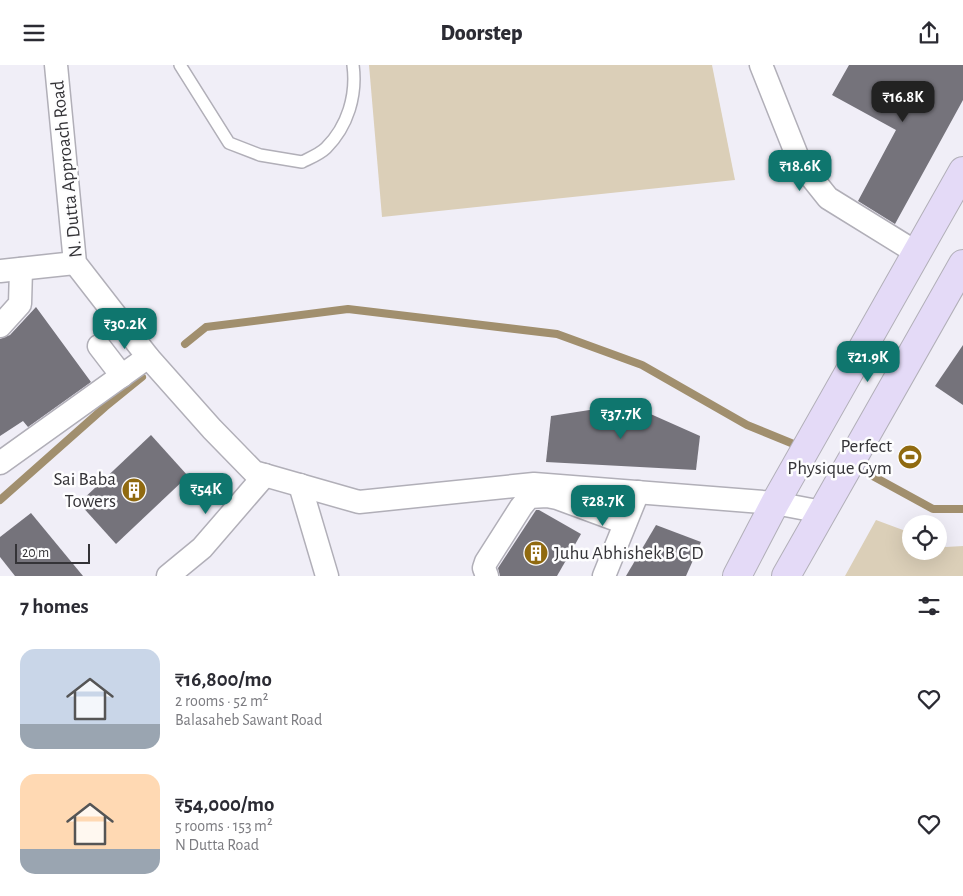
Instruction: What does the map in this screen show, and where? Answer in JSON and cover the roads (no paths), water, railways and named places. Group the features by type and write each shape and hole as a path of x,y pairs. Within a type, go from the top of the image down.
{"main road":[{"path":"737,576 775,503 963,171"},
{"path":"786,576 963,264"}],"street":[{"name":"N. Dutta Approach Road","path":"56,65 75,263 148,357 212,429 254,472 358,502 531,491 638,492 775,503 822,512"},
{"path":"761,65 800,163 828,198 918,253"},
{"path":"0,326 20,304 10,270 75,263"},
{"path":"99,346 122,376"},
{"path":"0,463 148,357"},
{"path":"168,576 202,548 265,475"},
{"path":"300,485 327,576"},
{"path":"487,576 484,568 486,562 531,491 625,523"},
{"path":"604,576 638,492"}],"lane":[{"path":"180,65 229,143 260,155 302,162 326,148 347,118 355,85 353,65"}],"waterway":[{"path":"185,344 206,327 348,309 557,334 642,365 747,425 796,445"},
{"path":"0,500 105,407 142,377"},
{"path":"869,474 933,509 963,509"}],"place":[{"name":"Perfect Physique Gym","path":"910,457"},
{"name":"Sai Baba Towers","path":"134,490"},
{"name":"Juhu Abhishek B C D","path":"536,553"}]}
